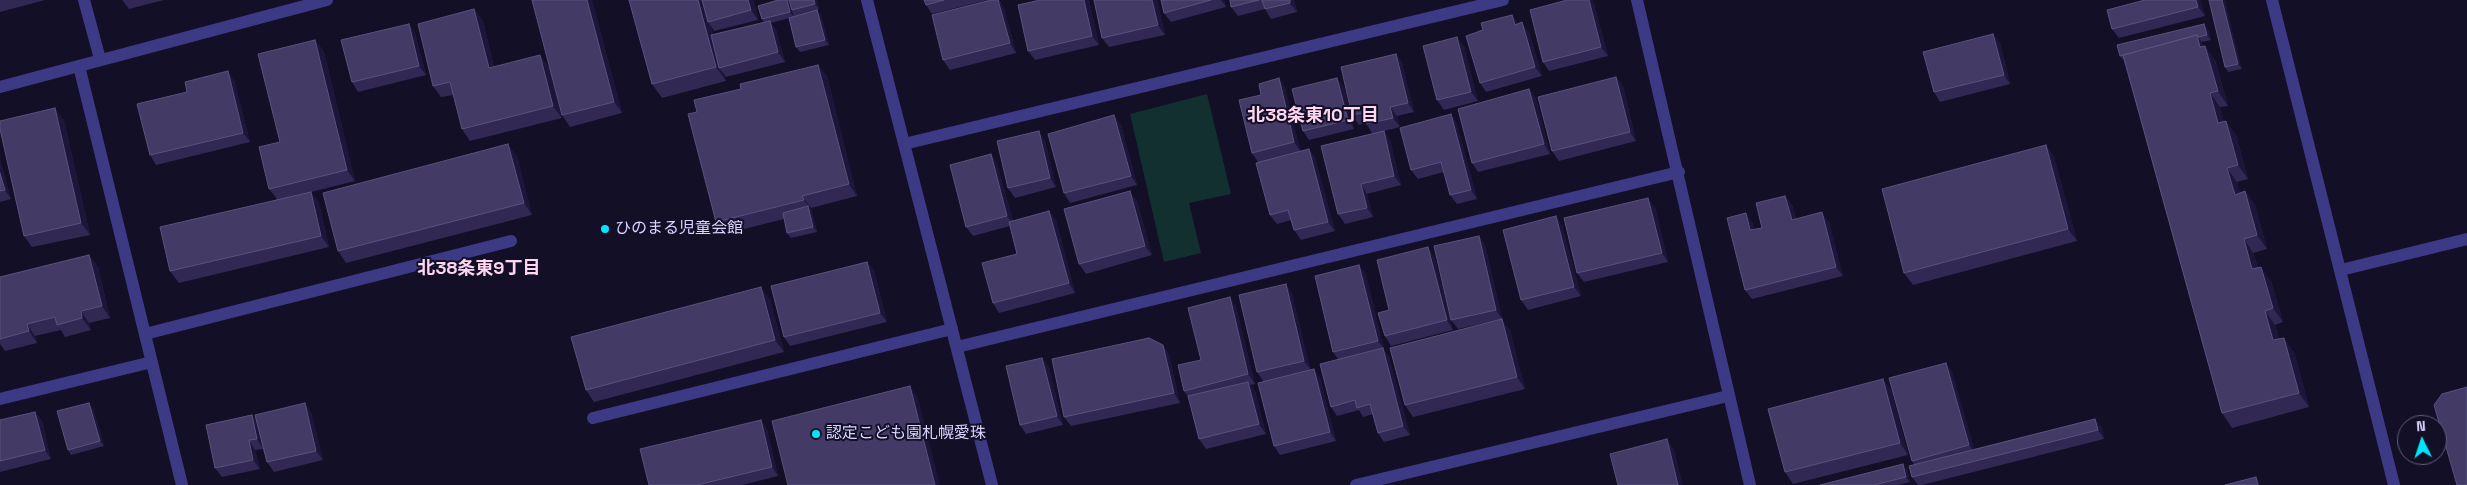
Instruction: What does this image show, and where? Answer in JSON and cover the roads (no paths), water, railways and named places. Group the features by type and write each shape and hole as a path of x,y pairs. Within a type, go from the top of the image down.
{"street":[{"path":"84,0 100,59"},
{"path":"0,87 327,0"},
{"path":"867,0 992,485"},
{"path":"904,144 1503,0"},
{"path":"1637,0 1679,172 1728,396 1750,485"},
{"path":"2272,0 2394,485"},
{"path":"79,66 182,485"},
{"path":"957,348 1679,172"},
{"path":"2341,270 2467,239"},
{"path":"145,334 511,241"},
{"path":"593,418 952,329"},
{"path":"0,399 152,362"},
{"path":"1356,485 1728,396"}],"place":[{"name":"ひのまる児童会館","path":"605,229"},
{"name":"認定こども園札幌愛珠","path":"816,434"}],"district":[{"name":"北38条東10丁目","path":"1313,116"},
{"name":"北38条東9丁目","path":"479,269"}]}
